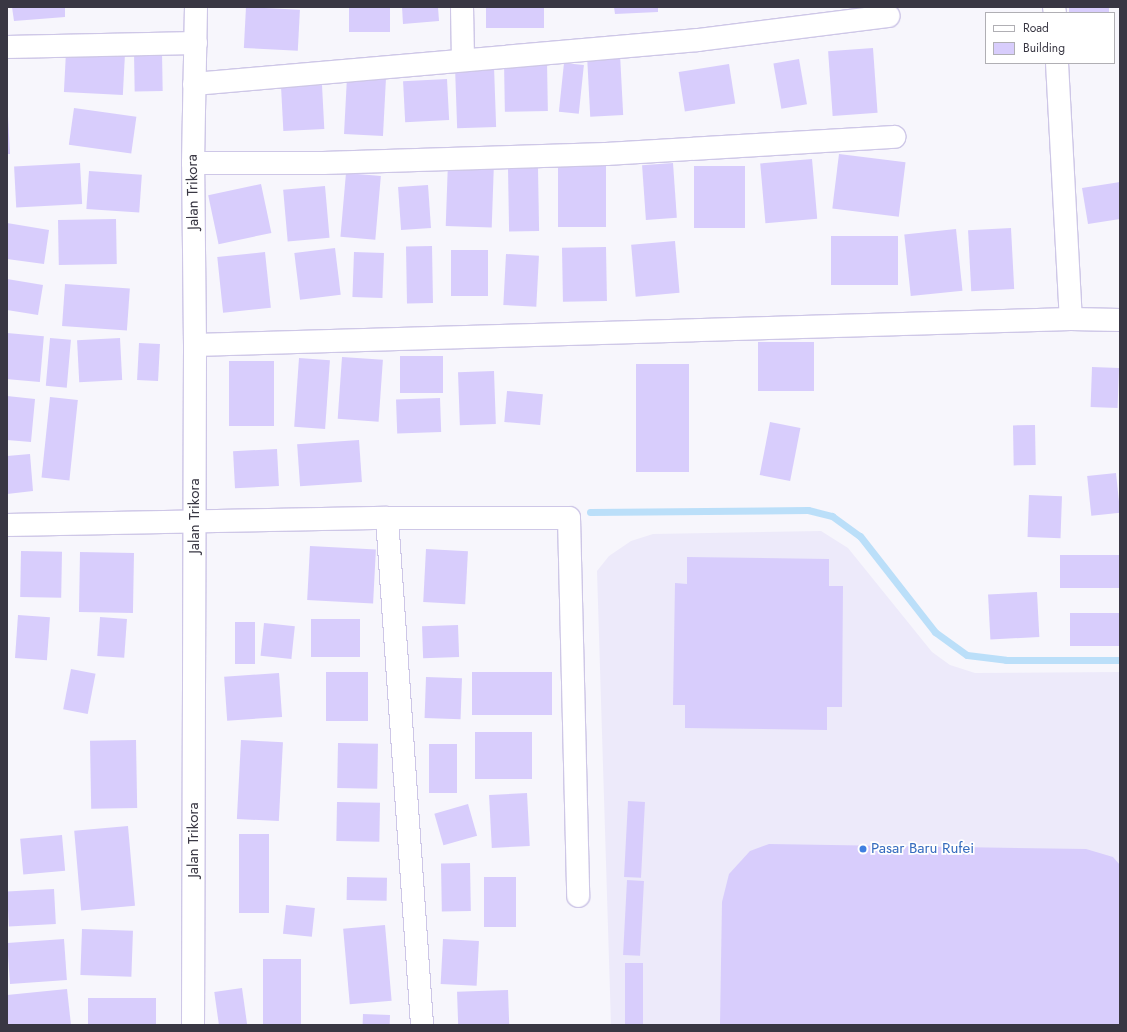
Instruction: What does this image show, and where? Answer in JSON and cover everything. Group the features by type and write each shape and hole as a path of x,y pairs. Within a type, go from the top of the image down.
{"street":[{"name":"Jalan Trikora","path":"193,1025 195,345 193,163 196,7"},
{"path":"462,7 463,59"},
{"path":"194,84 463,59 698,40 888,16"},
{"path":"7,47 196,43"},
{"path":"1057,64 1071,319"},
{"path":"193,163 323,164 606,154 895,137"},
{"path":"195,345 1071,319 1120,320"},
{"path":"387,518 422,1025"},
{"path":"7,525 387,518 569,518 578,896"}],"shaded area":[{"name":"Pasar Baru Rufei","path":"821,531 848,548 932,652 950,665 975,673 1120,672 1120,1025 611,1025 597,571 609,556 631,541 653,534"}],"building":[{"path":"12,7 65,7 65,17 14,21"},
{"path":"246,7 300,10 298,51 244,48"},
{"path":"349,7 390,7 390,32 349,32"},
{"path":"402,7 438,7 439,21 403,24"},
{"path":"486,7 544,7 544,28 486,28"},
{"path":"614,7 658,7 658,12 615,14"},
{"path":"1069,7 1109,7 1109,12 1069,12"},
{"path":"873,48 878,113 833,116 828,51"},
{"path":"66,52 125,55 123,95 64,92"},
{"path":"134,52 162,52 163,91 135,91"},
{"path":"620,54 623,115 590,117 587,56"},
{"path":"799,59 807,104 781,109 773,64"},
{"path":"547,61 548,111 505,112 504,62"},
{"path":"564,63 584,65 579,114 559,112"},
{"path":"729,64 735,104 685,111 679,72"},
{"path":"494,66 496,127 457,128 455,67"},
{"path":"347,77 386,79 383,136 344,134"},
{"path":"447,79 449,120 405,122 403,81"},
{"path":"322,85 324,129 283,131 281,87"},
{"path":"7,97 10,154 7,154"},
{"path":"74,108 136,117 131,153 69,145"},
{"path":"839,154 906,162 899,217 832,209"},
{"path":"558,159 606,159 606,227 558,227"},
{"path":"812,159 817,219 765,223 760,164"},
{"path":"448,161 494,163 492,228 446,226"},
{"path":"80,163 82,204 16,207 14,166"},
{"path":"673,163 677,218 646,220 642,165"},
{"path":"694,166 745,166 745,228 694,228"},
{"path":"538,168 539,231 509,232 508,169"},
{"path":"89,171 142,175 139,213 86,209"},
{"path":"346,173 381,176 375,240 340,237"},
{"path":"1120,182 1120,219 1088,224 1082,188"},
{"path":"261,184 271,233 219,244 208,195"},
{"path":"428,185 431,228 401,230 398,187"},
{"path":"325,186 330,238 288,241 283,190"},
{"path":"116,219 117,264 59,265 58,220"},
{"path":"7,223 49,230 44,264 7,259"},
{"path":"1011,228 1014,289 971,291 968,230"},
{"path":"956,229 962,291 911,296 904,234"},
{"path":"831,236 898,236 898,285 831,285"},
{"path":"675,241 680,293 636,297 631,245"},
{"path":"406,246 432,246 433,303 407,303"},
{"path":"606,247 607,301 563,302 562,248"},
{"path":"335,248 341,295 300,300 294,253"},
{"path":"451,250 488,250 488,296 451,296"},
{"path":"265,252 271,308 223,313 217,257"},
{"path":"354,252 384,253 382,298 352,297"},
{"path":"506,254 539,256 536,307 503,305"},
{"path":"7,279 43,285 38,315 7,310"},
{"path":"65,284 130,289 127,330 62,326"},
{"path":"7,333 44,336 40,382 7,379"},
{"path":"50,338 71,340 67,388 46,386"},
{"path":"120,338 122,380 79,382 77,340"},
{"path":"758,342 814,342 814,391 758,391"},
{"path":"139,343 160,344 158,381 137,380"},
{"path":"400,356 443,356 443,393 400,393"},
{"path":"342,357 383,360 379,422 338,419"},
{"path":"299,358 330,360 325,429 294,427"},
{"path":"229,361 274,361 274,426 229,426"},
{"path":"636,364 689,364 689,472 636,472"},
{"path":"1092,367 1119,368 1118,408 1091,407"},
{"path":"494,371 496,424 460,425 458,372"},
{"path":"507,391 543,394 540,425 504,422"},
{"path":"7,396 35,399 31,442 7,440"},
{"path":"50,397 78,400 69,480 42,478"},
{"path":"440,398 441,432 397,434 396,400"},
{"path":"770,422 800,428 790,481 760,475"},
{"path":"1013,425 1035,425 1036,465 1014,465"},
{"path":"359,440 362,482 300,486 297,444"},
{"path":"277,449 279,486 235,488 233,451"},
{"path":"30,454 33,491 7,494 7,456"},
{"path":"1116,473 1120,513 1091,516 1087,476"},
{"path":"1029,495 1062,496 1061,538 1028,537"},
{"path":"310,546 376,549 373,603 307,600"},
{"path":"426,549 468,551 465,604 423,602"},
{"path":"21,551 62,552 61,598 20,597"},
{"path":"80,552 134,553 133,613 79,612"},
{"path":"1060,555 1120,555 1120,588 1060,588"},
{"path":"687,557 829,559 829,586 843,586 842,707 827,707 827,730 685,728 685,705 673,705 675,583 687,584"},
{"path":"1037,592 1039,637 990,640 988,595"},
{"path":"1070,613 1120,613 1120,646 1070,646"},
{"path":"18,615 50,617 47,660 15,658"},
{"path":"100,617 127,619 124,658 97,656"},
{"path":"311,619 360,619 360,657 311,657"},
{"path":"235,622 255,622 255,664 235,664"},
{"path":"264,623 295,626 291,659 261,656"},
{"path":"458,625 459,657 423,658 422,626"},
{"path":"71,669 96,674 88,714 63,709"},
{"path":"326,672 368,672 368,721 326,721"},
{"path":"472,672 552,672 552,715 472,715"},
{"path":"279,673 282,717 227,721 224,677"},
{"path":"426,677 462,678 461,719 425,718"},
{"path":"475,732 532,732 532,779 475,779"},
{"path":"136,740 137,808 91,809 90,741"},
{"path":"241,740 283,742 279,821 237,819"},
{"path":"338,743 378,744 377,789 337,788"},
{"path":"429,744 457,744 457,793 429,793"},
{"path":"527,793 530,846 492,848 489,795"},
{"path":"628,801 645,802 641,878 624,877"},
{"path":"337,802 380,803 379,842 336,841"},
{"path":"468,804 477,836 443,845 434,814"},
{"path":"128,826 135,906 81,910 74,831"},
{"path":"239,834 269,834 269,913 239,913"},
{"path":"62,835 65,871 23,875 20,839"},
{"path":"769,844 1086,849 1113,857 1120,865 1120,1025 720,1025 722,902 729,874 750,851"},
{"path":"470,863 471,911 442,911 441,864"},
{"path":"347,877 387,878 387,901 347,900"},
{"path":"484,877 516,877 516,927 484,927"},
{"path":"627,880 644,881 640,956 623,955"},
{"path":"54,889 56,924 9,926 7,891"},
{"path":"286,905 315,908 312,937 283,934"},
{"path":"385,925 392,1001 350,1004 343,929"},
{"path":"82,929 133,931 131,977 80,975"},
{"path":"64,939 67,980 10,984 7,943"},
{"path":"443,939 479,941 477,986 441,984"},
{"path":"263,959 301,959 301,1024 263,1024"},
{"path":"625,963 643,963 643,1025 625,1025"},
{"path":"242,988 247,1025 219,1025 214,992"},
{"path":"67,989 71,1025 7,1025 7,995"},
{"path":"508,990 509,1025 458,1025 457,992"},
{"path":"88,998 156,998 156,1025 88,1025"},
{"path":"363,1014 390,1015 390,1025 363,1025"}],"waterway":[{"path":"590,512 808,510 832,516 860,536 935,632 967,655 1006,660 1120,660"}],"place":[{"name":"Pasar Baru Rufei","path":"863,849"}]}
